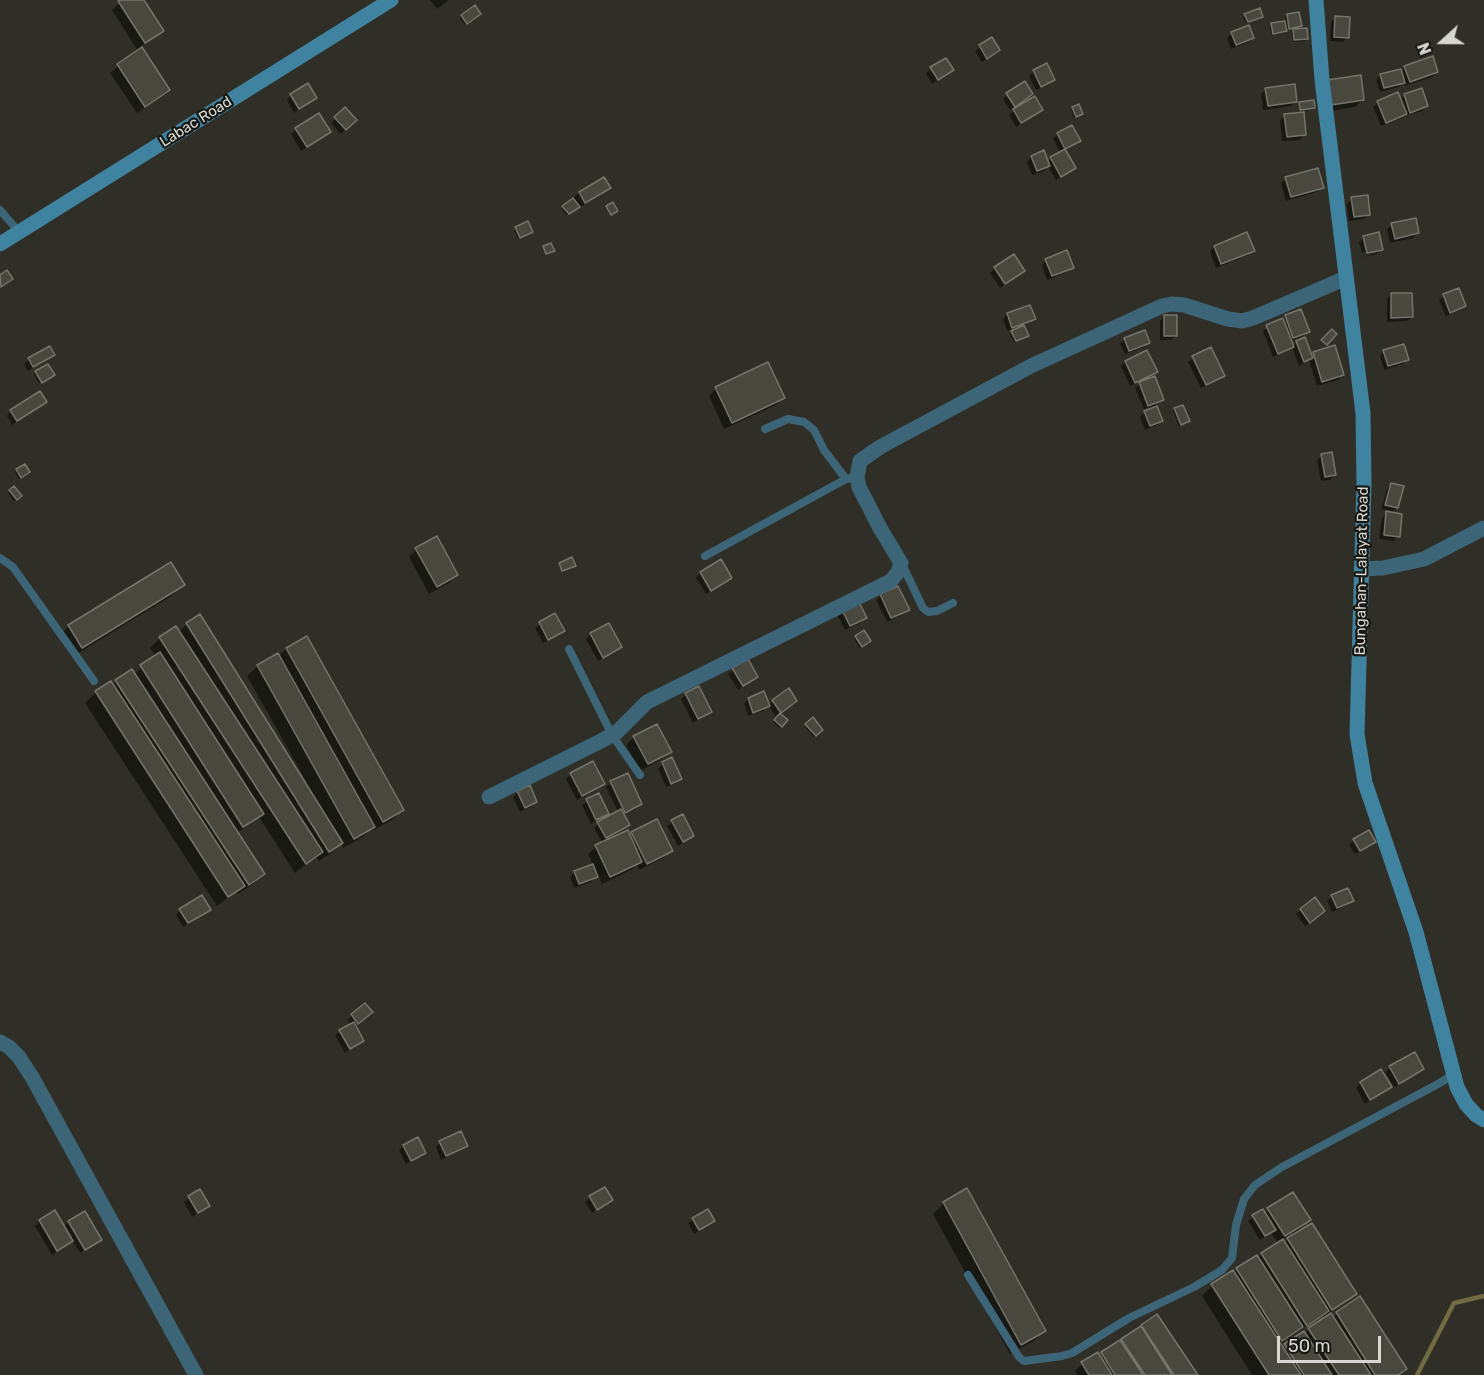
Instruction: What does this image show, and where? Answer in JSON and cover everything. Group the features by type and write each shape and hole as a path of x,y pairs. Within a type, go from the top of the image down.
{"street":[{"name":"Labac Road","path":"0,244 391,0"},
{"name":"Bungahan-Lalayat Road","path":"1316,0 1322,80 1363,412 1364,484 1357,734 1365,783 1416,932 1454,1074 1466,1104 1484,1120"},
{"path":"489,797 612,735 647,702 891,581 901,563 859,487 851,478 861,461 880,447 1031,366 1162,306 1184,305 1242,321 1346,278"},
{"path":"1361,569 1383,568 1424,559 1484,528"},
{"path":"0,1042 19,1057 32,1077 196,1375"}],"lane":[{"path":"0,210 20,232"},
{"path":"705,556 851,478 824,450 814,430 804,422 788,419 765,429"},
{"path":"0,558 13,567 94,681"},
{"path":"901,563 928,612 937,611 952,603"},
{"path":"569,649 612,735 640,775"},
{"path":"968,1275 1019,1357 1024,1361 1072,1353 1129,1318 1194,1287 1222,1270 1232,1258 1236,1225 1244,1199 1255,1185 1282,1167 1454,1074"}],"building":[{"path":"144,0 164,31 145,43 118,1"},
{"path":"475,5 481,14 467,24 461,15"},
{"path":"1260,8 1263,17 1248,22 1244,14"},
{"path":"1299,12 1302,26 1289,29 1287,14"},
{"path":"1335,16 1350,17 1349,38 1334,37"},
{"path":"1285,21 1287,31 1273,34 1271,23"},
{"path":"1249,25 1254,38 1236,45 1231,32"},
{"path":"1307,28 1308,39 1294,40 1293,29"},
{"path":"992,37 1000,50 987,59 979,45"},
{"path":"142,47 170,90 145,107 117,64"},
{"path":"1433,56 1438,72 1410,82 1404,66"},
{"path":"946,58 954,70 938,80 930,67"},
{"path":"1047,63 1055,80 1041,87 1033,70"},
{"path":"1401,69 1405,83 1384,88 1380,74"},
{"path":"1361,75 1364,100 1331,105 1327,80"},
{"path":"1025,81 1033,94 1015,107 1006,93"},
{"path":"308,83 317,98 299,109 290,94"},
{"path":"1295,84 1297,102 1268,106 1265,88"},
{"path":"1422,88 1428,106 1410,113 1404,94"},
{"path":"1398,92 1407,114 1386,123 1377,101"},
{"path":"1035,96 1043,110 1021,123 1013,109"},
{"path":"1314,100 1315,108 1300,110 1299,102"},
{"path":"1079,104 1083,114 1076,117 1072,107"},
{"path":"345,107 357,120 346,130 334,117"},
{"path":"1304,112 1306,135 1287,137 1284,114"},
{"path":"319,113 331,132 307,147 295,128"},
{"path":"1072,125 1081,141 1065,149 1057,133"},
{"path":"1065,149 1076,168 1061,177 1050,157"},
{"path":"1044,150 1050,166 1037,171 1031,156"},
{"path":"1318,168 1324,188 1291,197 1285,177"},
{"path":"604,177 611,188 585,203 579,192"},
{"path":"1368,195 1370,215 1354,217 1351,197"},
{"path":"573,198 580,207 569,214 562,206"},
{"path":"613,202 618,211 611,215 606,206"},
{"path":"1416,218 1419,233 1395,239 1391,223"},
{"path":"528,221 533,232 520,238 515,227"},
{"path":"1247,232 1255,251 1221,264 1214,246"},
{"path":"1379,232 1383,250 1367,253 1363,236"},
{"path":"551,243 555,251 546,254 543,246"},
{"path":"1067,250 1074,268 1052,276 1045,259"},
{"path":"1014,254 1025,271 1005,284 994,267"},
{"path":"7,270 13,279 1,287 0,275"},
{"path":"1459,288 1466,306 1450,313 1443,294"},
{"path":"1391,293 1412,293 1413,317 1391,318"},
{"path":"1030,305 1036,319 1012,328 1007,313"},
{"path":"1301,309 1310,332 1293,338 1285,315"},
{"path":"1164,315 1177,315 1177,336 1164,336"},
{"path":"1283,318 1294,347 1278,354 1266,325"},
{"path":"1024,325 1029,336 1016,341 1011,331"},
{"path":"1332,329 1337,334 1327,345 1321,340"},
{"path":"1145,330 1150,343 1129,351 1124,338"},
{"path":"1305,337 1313,358 1304,362 1296,341"},
{"path":"1404,344 1409,360 1388,366 1383,350"},
{"path":"1335,345 1344,375 1322,382 1313,352"},
{"path":"50,346 55,355 33,367 28,358"},
{"path":"1211,347 1225,376 1206,385 1192,356"},
{"path":"1147,350 1158,372 1135,383 1125,361"},
{"path":"768,362 785,398 732,423 715,387"},
{"path":"48,364 55,375 42,383 35,371"},
{"path":"1155,376 1164,400 1148,406 1139,382"},
{"path":"40,391 47,402 17,421 10,410"},
{"path":"1183,405 1190,421 1181,425 1174,408"},
{"path":"1157,406 1163,421 1150,426 1144,411"},
{"path":"1332,452 1336,475 1325,477 1321,454"},
{"path":"25,464 30,472 21,478 16,469"},
{"path":"1391,483 1404,486 1398,508 1385,505"},
{"path":"14,486 22,496 17,500 9,490"},
{"path":"1386,511 1402,514 1400,537 1384,535"},
{"path":"437,536 458,575 437,587 415,548"},
{"path":"572,557 576,566 562,571 559,563"},
{"path":"721,559 732,578 711,591 700,572"},
{"path":"171,562 185,585 82,648 68,625"},
{"path":"898,586 910,610 891,618 880,594"},
{"path":"859,602 867,618 850,626 842,610"},
{"path":"555,613 565,631 548,640 539,622"},
{"path":"200,614 343,843 329,852 186,623"},
{"path":"609,623 622,647 603,658 590,633"},
{"path":"176,626 323,852 306,864 159,637"},
{"path":"864,630 871,641 862,647 855,636"},
{"path":"307,636 404,810 383,822 286,648"},
{"path":"160,652 264,814 243,827 140,665"},
{"path":"278,653 375,827 354,839 257,665"},
{"path":"748,659 758,677 743,686 732,668"},
{"path":"132,669 265,874 249,885 115,680"},
{"path":"111,681 245,886 228,897 95,691"},
{"path":"699,686 712,712 698,719 685,693"},
{"path":"789,688 797,701 781,713 772,700"},
{"path":"764,691 770,706 753,713 748,698"},
{"path":"780,713 788,720 782,727 774,720"},
{"path":"813,717 823,730 816,736 805,724"},
{"path":"657,724 672,752 648,764 633,736"},
{"path":"672,757 682,779 671,784 662,762"},
{"path":"593,761 605,784 582,796 570,773"},
{"path":"628,773 642,804 625,813 610,781"},
{"path":"530,785 537,802 525,808 517,791"},
{"path":"599,793 609,814 596,820 586,799"},
{"path":"621,809 630,825 606,838 597,822"},
{"path":"683,814 694,836 683,842 671,820"},
{"path":"657,819 673,851 647,864 631,832"},
{"path":"628,830 642,862 610,877 595,845"},
{"path":"1369,830 1376,842 1360,851 1353,839"},
{"path":"593,864 598,877 579,884 574,871"},
{"path":"1348,888 1354,901 1337,908 1331,895"},
{"path":"202,895 211,910 188,923 179,909"},
{"path":"1315,897 1325,911 1310,923 1300,909"},
{"path":"365,1003 373,1012 358,1024 351,1014"},
{"path":"354,1022 364,1041 350,1049 339,1030"},
{"path":"1415,1052 1424,1069 1399,1084 1389,1066"},
{"path":"1381,1069 1392,1087 1370,1100 1360,1082"},
{"path":"461,1131 468,1146 446,1156 439,1141"},
{"path":"418,1137 426,1153 411,1161 403,1145"},
{"path":"605,1187 613,1200 597,1210 589,1196"},
{"path":"967,1188 1046,1331 1021,1345 943,1202"},
{"path":"200,1189 210,1206 198,1213 188,1196"},
{"path":"1293,1192 1311,1220 1285,1236 1267,1208"},
{"path":"708,1209 715,1221 699,1230 692,1218"},
{"path":"1263,1209 1276,1230 1265,1236 1252,1215"},
{"path":"55,1210 73,1241 57,1251 39,1220"},
{"path":"85,1211 102,1240 85,1250 68,1221"},
{"path":"1312,1223 1357,1294 1332,1310 1287,1238"},
{"path":"1283,1239 1329,1311 1307,1326 1261,1253"},
{"path":"1257,1255 1303,1327 1282,1341 1236,1268"},
{"path":"1233,1270 1301,1375 1269,1375 1211,1284"},
{"path":"1360,1296 1407,1369 1398,1375 1375,1375 1336,1312"},
{"path":"1331,1313 1371,1375 1339,1375 1308,1328"},
{"path":"1157,1314 1198,1375 1174,1375 1141,1325"},
{"path":"1141,1326 1172,1375 1145,1375 1121,1339"},
{"path":"1304,1331 1332,1375 1304,1375 1284,1344"},
{"path":"1120,1340 1143,1375 1115,1375 1101,1352"},
{"path":"1098,1352 1112,1375 1089,1375 1081,1362"}],"waterway":[{"path":"1417,1375 1454,1303 1484,1296"}]}
